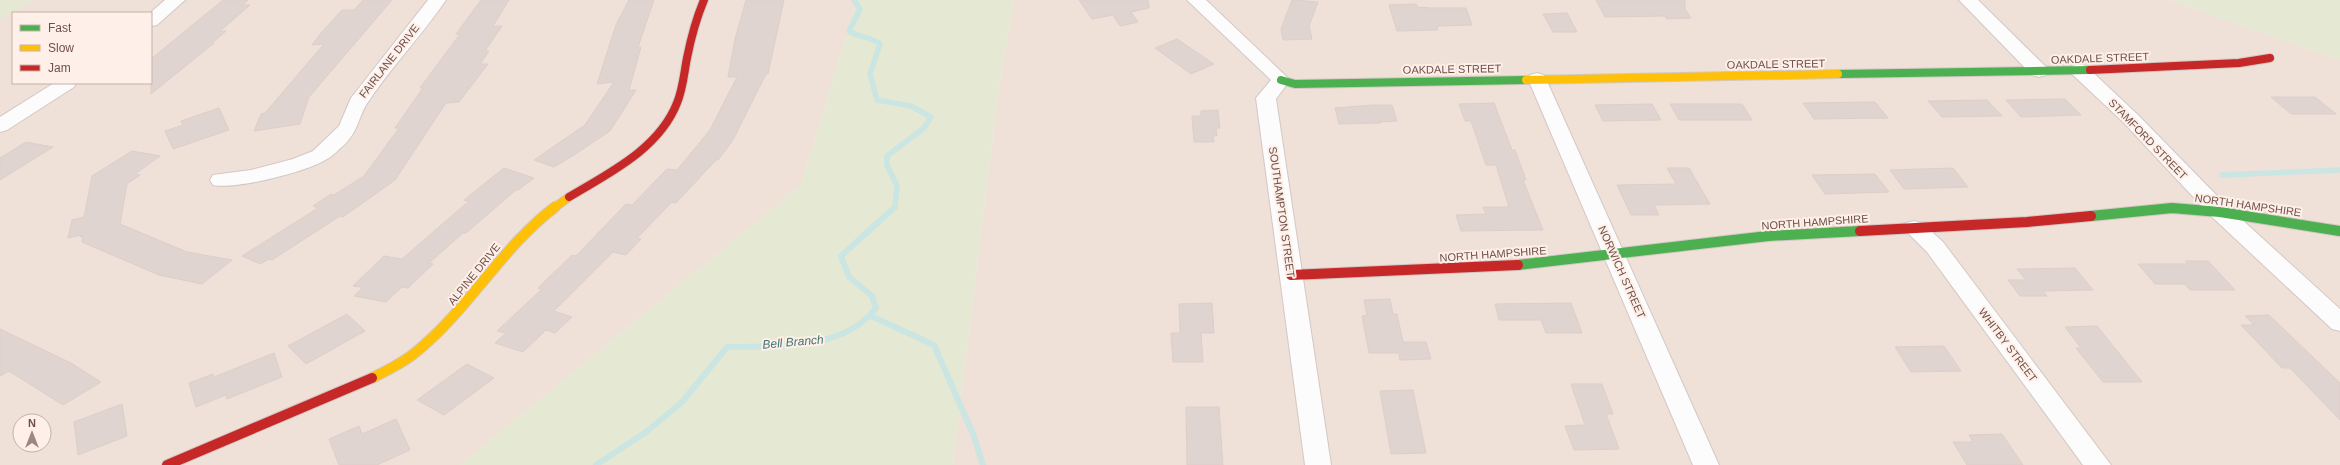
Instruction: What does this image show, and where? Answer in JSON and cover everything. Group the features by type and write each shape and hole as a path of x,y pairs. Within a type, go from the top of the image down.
{"street":[{"path":"152,20 176,0"},
{"name":"FAIRLANE DRIVE","path":"220,180 251,176 300,164 320,155 337,141 348,128 358,102 437,0"},
{"name":"ALPINE DRIVE","path":"167,465 376,376 400,364 435,338 524,232 547,213 640,149 662,128 678,101 688,52 704,0"},
{"path":"1196,0 1281,80"},
{"path":"1968,0 2038,71"},
{"name":"OAKDALE STREET","path":"1281,80 1295,84 2038,71 2216,65 2270,58"},
{"name":"STAMFORD STREET","path":"2079,70 2130,119 2220,212 2340,323"},
{"name":"NORWICH STREET","path":"1537,79 1616,256 1706,465"},
{"name":"SOUTHAMPTON STREET","path":"1281,80 1266,98 1318,465"},
{"path":"0,126 65,84"},
{"name":"NORTH HAMPSHIRE","path":"1291,275 1464,269 1616,256 1768,236 2093,217 2172,208 2220,212 2340,231"},
{"name":"WHITBY STREET","path":"1914,228 1935,247 2098,465"}],"shaded area":[{"path":"0,0 857,0 801,185 460,465 0,465"},
{"path":"1014,0 2169,0 2340,60 2340,465 953,465 998,94"}],"green space":[{"path":"0,0 34,0 12,12 0,20"},
{"path":"857,0 1014,0 998,94 953,465 460,465 801,185"},
{"path":"2169,0 2340,0 2340,60"}],"building":[{"path":"223,0 248,0 242,5 250,5 220,31 226,31 212,43 214,43 151,94 152,58"},
{"path":"363,0 392,0 309,97 300,124 254,131 261,114 265,113 324,44 312,45 322,32 342,10 354,10"},
{"path":"481,0 509,0 493,26 502,26 485,51 489,51 480,64 488,64 459,102 446,103 395,180 343,217 340,216 272,260 269,259 260,264 242,256 318,208 313,206 331,194 334,195 364,176 399,128 395,128 423,88 420,88 460,34 456,34"},
{"path":"629,0 654,0 638,47 641,47 629,90 636,90 610,131 554,167 534,160 585,125 614,82 597,84 616,25"},
{"path":"746,0 784,0 768,74 766,74 733,140 718,160 716,160 676,203 672,202 637,238 641,239 626,255 613,252 554,311 572,317 555,333 546,330 523,352 495,343 506,333 497,331 542,289 538,288 572,255 576,256 626,204 632,205 667,169 677,170 710,130 737,77 728,77 735,39"},
{"path":"1079,0 1148,0 1149,8 1131,12 1138,22 1120,26 1113,15 1092,19"},
{"path":"1292,0 1318,2 1309,26 1312,39 1283,40 1281,29"},
{"path":"1596,0 1685,0 1685,9 1691,18 1667,19 1665,16 1605,17"},
{"path":"1416,4 1417,7 1466,8 1472,25 1437,26 1438,30 1397,31 1389,5"},
{"path":"1567,13 1577,32 1553,32 1543,14"},
{"path":"1177,39 1214,64 1191,74 1155,48"},
{"path":"2271,97 2315,97 2336,114 2291,114"},
{"path":"2065,99 2081,115 2021,117 2006,100"},
{"path":"1987,100 2002,116 1942,117 1928,101"},
{"path":"1875,102 1888,118 1814,119 1803,103"},
{"path":"1494,103 1512,150 1515,150 1526,180 1523,180 1543,230 1461,231 1456,215 1486,214 1483,207 1509,207 1496,165 1486,165 1471,121 1465,121 1459,104"},
{"path":"1652,104 1661,120 1603,121 1595,105"},
{"path":"1670,104 1742,104 1752,120 1679,120"},
{"path":"1392,105 1397,121 1339,124 1335,108"},
{"path":"219,108 229,130 173,149 165,131 183,125 181,121"},
{"path":"1218,110 1220,128 1216,128 1217,136 1213,136 1214,142 1194,142 1192,116 1201,116 1201,111"},
{"path":"26,142 53,147 0,180 0,158"},
{"path":"132,151 160,156 135,174 140,175 127,184 120,224 187,252 232,260 202,284 159,275 82,242 83,236 80,237 81,235 68,238 72,220 84,217 92,176"},
{"path":"504,168 534,178 516,190 466,233 463,233 429,263 433,264 408,288 402,287 386,302 354,296 363,287 353,286 384,256 402,259 469,201 464,200"},
{"path":"1667,168 1689,168 1710,204 1654,205 1659,215 1631,215 1617,185 1676,184"},
{"path":"1953,168 1968,187 1904,189 1890,170"},
{"path":"1875,174 1889,192 1825,194 1812,175"},
{"path":"2185,261 2208,261 2235,290 2190,290 2185,284 2155,284 2138,264 2188,264"},
{"path":"2075,268 2093,290 2043,291 2047,296 2020,296 2008,280 2026,280 2017,269"},
{"path":"1390,299 1393,314 1397,314 1403,342 1426,342 1431,359 1400,360 1399,353 1369,353 1362,316 1367,315 1364,300"},
{"path":"1212,303 1214,333 1201,333 1203,362 1173,362 1171,333 1180,333 1179,304"},
{"path":"1571,303 1582,333 1546,333 1541,320 1499,320 1495,304"},
{"path":"347,314 365,331 306,364 288,346"},
{"path":"2269,315 2340,383 2340,420 2290,368 2282,368 2241,325 2254,325 2245,316"},
{"path":"2097,326 2142,382 2103,382 2076,348 2081,348 2065,327"},
{"path":"0,329 71,363 101,382 63,405 9,371 0,376"},
{"path":"1944,346 1961,371 1911,372 1895,347"},
{"path":"274,353 282,377 227,399 226,395 196,407 189,383 213,374 214,377"},
{"path":"467,364 494,378 444,415 417,400"},
{"path":"1571,384 1602,384 1613,414 1606,414 1619,449 1574,450 1565,426 1585,425"},
{"path":"1413,390 1426,453 1391,454 1380,391"},
{"path":"122,404 127,436 78,455 74,422"},
{"path":"1186,407 1219,407 1223,465 1187,465"},
{"path":"396,419 410,450 377,465 339,465 329,439 359,426 362,434"},
{"path":"2002,434 2023,465 1967,465 1953,442 1973,442 1969,435"}],"waterway":[{"name":"Bell Branch","path":"854,0 860,9 849,31 876,41 880,44 870,74 877,100 911,106 931,117 924,128 887,156 887,165 897,186 895,208"},
{"path":"2222,175 2340,170"},
{"name":"Bell Branch","path":"596,465 646,432 682,402 727,347 787,346 808,343 827,339 846,332 862,322 876,308 872,296 849,277 841,256 895,207"},
{"path":"871,316 934,345 973,434 983,465"}],"traffic: fast":[{"path":"1838,74 2090,70"},
{"path":"1281,80 1295,84 1526,80"},
{"path":"2091,216 2172,208 2220,212 2340,231"},
{"path":"1518,265 1768,236 1860,231"}],"traffic: slow":[{"path":"1526,80 1838,74"},
{"path":"372,378 395,366 416,352 434,336 452,318 517,240 542,217 569,197"}],"traffic: jam":[{"path":"569,197 616,169 631,158 659,133 669,119 679,97 691,39 704,0"},
{"path":"2090,70 2239,63 2270,58"},
{"path":"1860,231 2027,222 2091,216"},
{"path":"1291,275 1464,269 1518,265"},
{"path":"167,465 372,378"}]}
